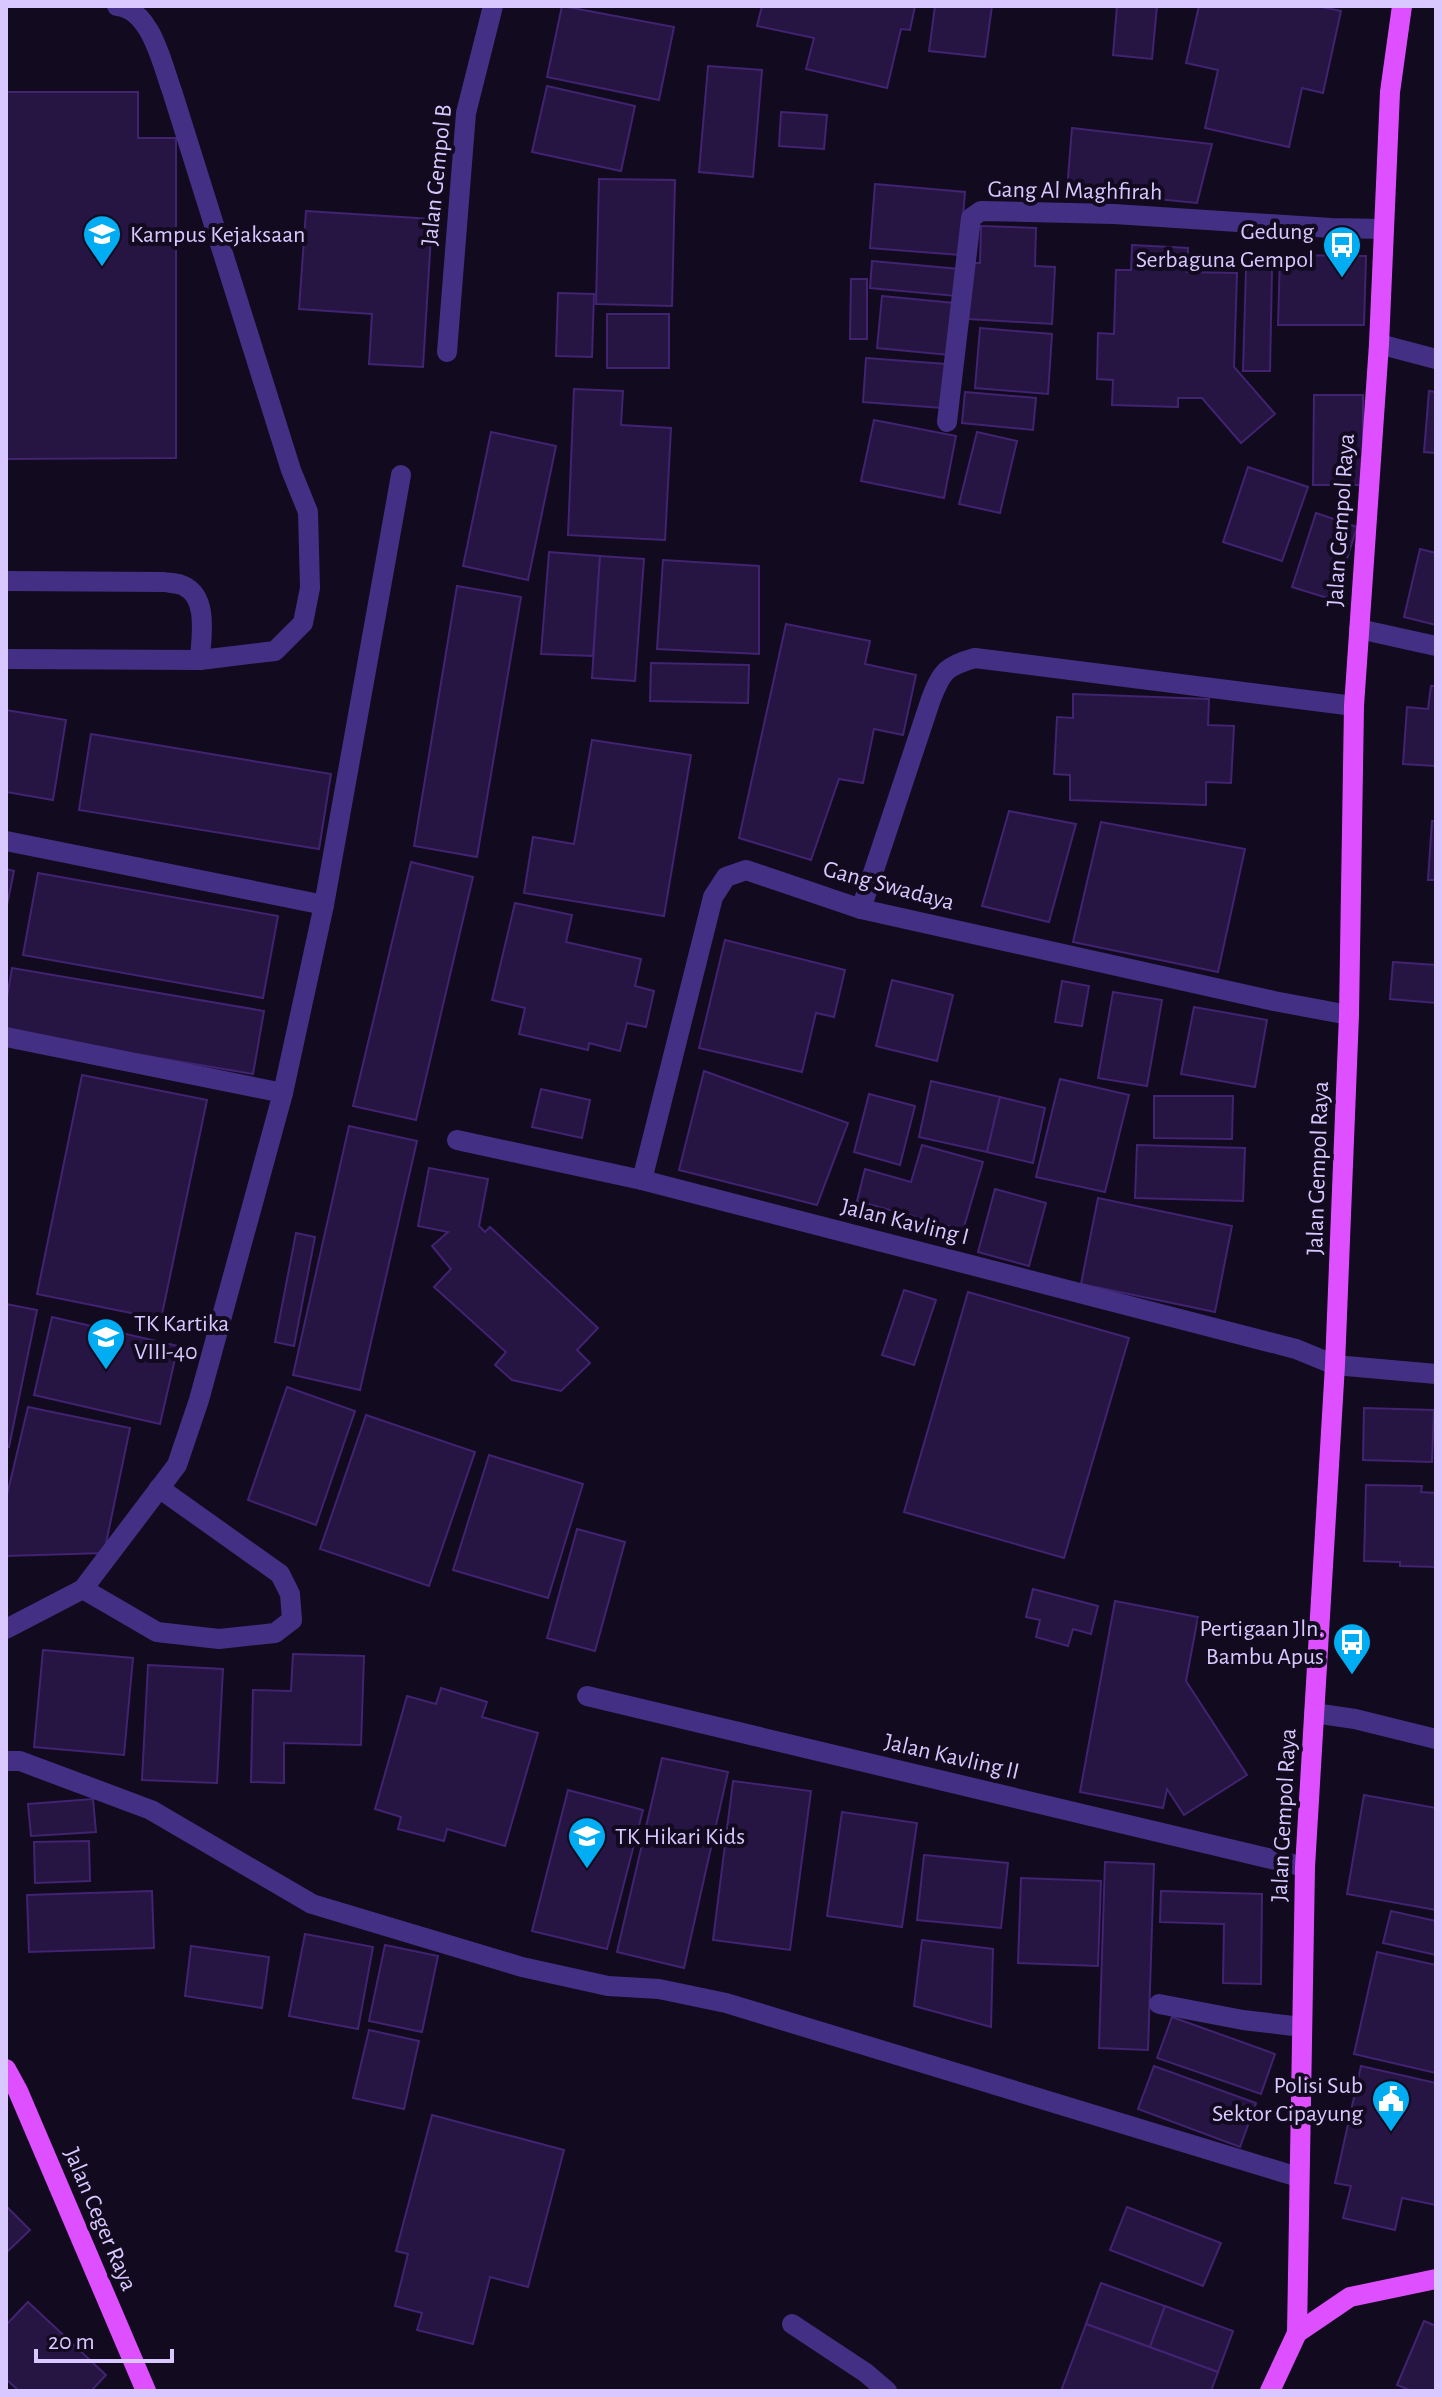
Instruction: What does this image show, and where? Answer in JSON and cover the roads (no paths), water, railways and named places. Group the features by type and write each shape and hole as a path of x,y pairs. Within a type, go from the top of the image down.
{"main road":[{"name":"Jalan Gempol Raya","path":"1297,2333 1305,1867 1335,1365 1349,1015 1354,706 1379,344 1390,92 1402,6"},
{"name":"Jalan Ceger Raya","path":"6,2069 12,2096 146,2391"},
{"path":"1270,2391 1297,2333 1350,2297 1436,2279"}],"street":[{"path":"6,659 200,660 275,651 303,623 310,588 308,512 291,470 151,30 126,7 117,6"},
{"name":"Jalan Gempol B","path":"447,352 466,113 493,6"},
{"name":"Gang Al Maghfirah","path":"947,422 971,218 975,213 1114,214 1384,229"},
{"path":"1379,344 1436,359"},
{"path":"6,1629 83,1589 177,1465 199,1400 283,1093 324,905 401,475"},
{"path":"6,581 164,582 183,585 197,596 201,615 200,660"},
{"path":"1359,629 1436,646"},
{"path":"861,909 931,699 939,679 953,664 975,658 1354,706"},
{"path":"6,841 324,905"},
{"name":"Gang Swadaya","path":"642,1180 713,897 726,877 746,870 861,909 1349,1015"},
{"path":"6,1037 283,1093"},
{"name":"Jalan Kavling I","path":"457,1140 642,1180 1296,1349 1335,1365 1436,1374"},
{"path":"83,1589 157,1632 219,1639 275,1633 292,1620 290,1594 280,1574 159,1488"},
{"name":"Jalan Kavling II","path":"587,1696 1305,1867"},
{"path":"1314,1713 1355,1719 1436,1739"},
{"path":"6,1761 20,1761 151,1810 312,1904 522,1967 608,1986 659,1989 726,2003 1298,2177"},
{"path":"1159,2004 1243,2020 1302,2027"},
{"path":"792,2324 866,2373 887,2391"}],"place":[{"name":"Kampus Kejaksaan","path":"102,268"},
{"name":"Gedung Serbaguna Gempol","path":"1342,279"},
{"name":"TK Kartika VIII-40","path":"106,1371"},
{"name":"Pertigaan Jln. Bambu Apus","path":"1352,1676"},
{"name":"TK Hikari Kids","path":"587,1870"},
{"name":"Polisi Sub Sektor Cipayung","path":"1391,2133"}]}
